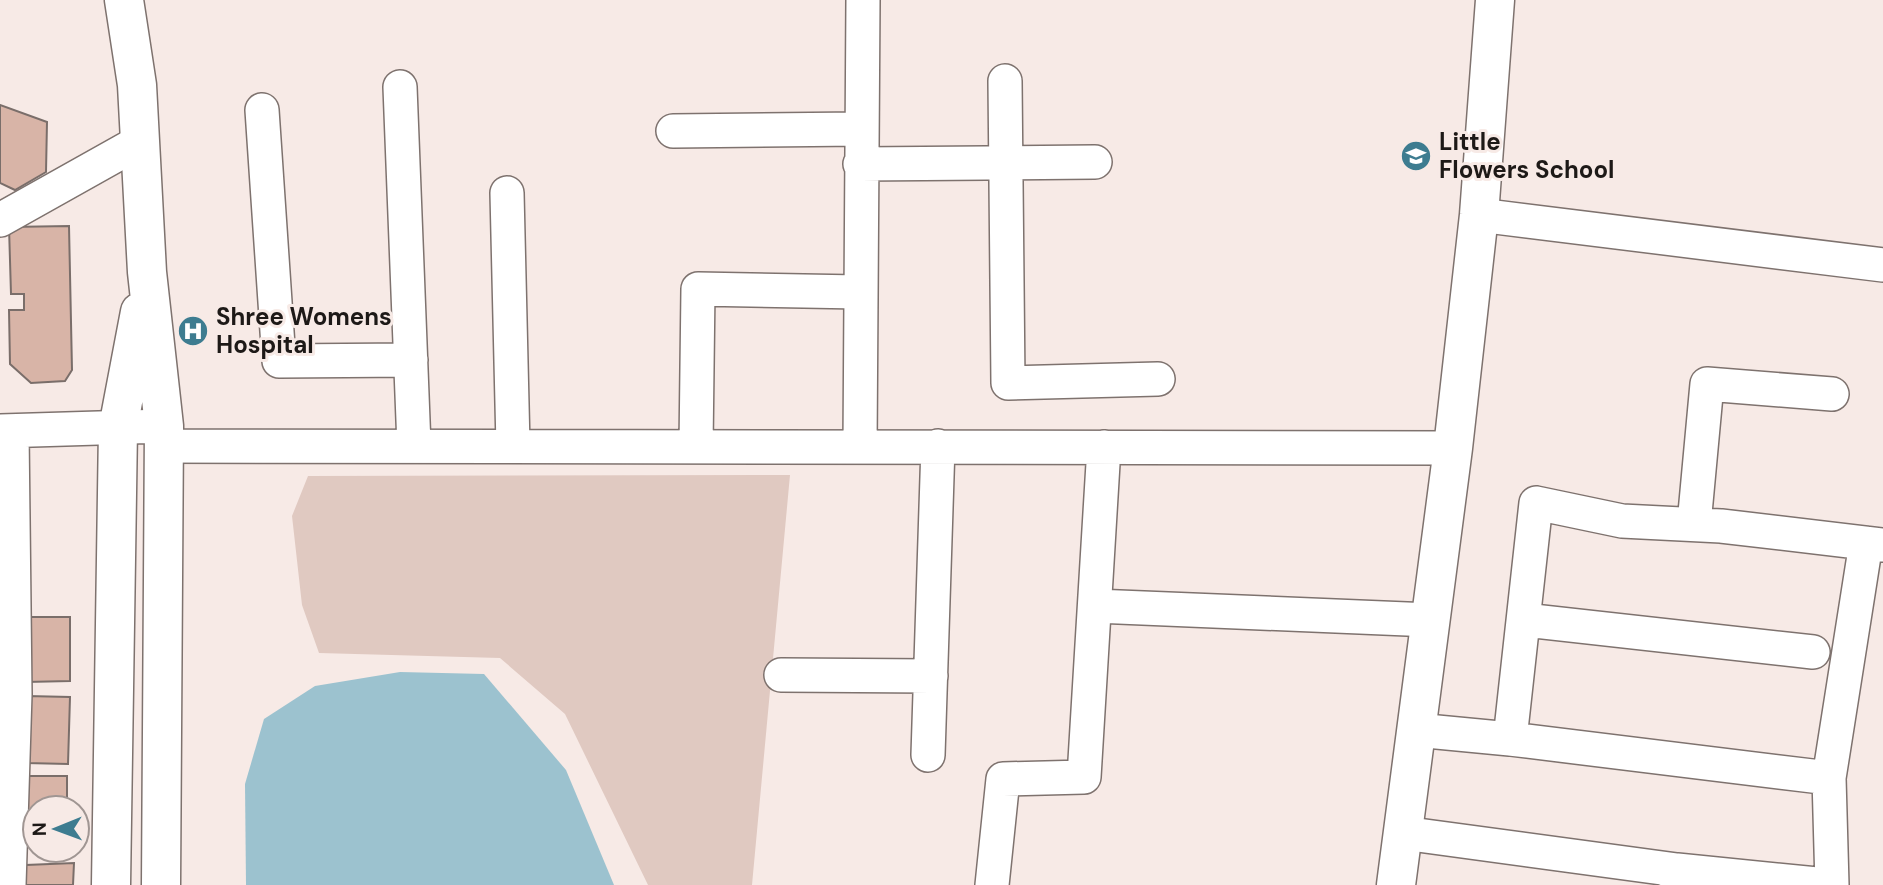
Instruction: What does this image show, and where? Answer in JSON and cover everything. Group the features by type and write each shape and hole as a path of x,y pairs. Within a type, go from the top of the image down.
{"street":[{"path":"124,0 137,85 147,272 164,436 161,885"},
{"path":"860,447 860,129 863,0"},
{"path":"1396,885 1453,447 1479,215 1495,0"},
{"path":"1006,82 1008,383 1158,379"},
{"path":"400,87 414,446"},
{"path":"262,110 279,361 411,360"},
{"path":"673,131 860,129"},
{"path":"0,220 141,141"},
{"path":"860,164 1095,162"},
{"path":"507,193 513,446"},
{"path":"1479,215 1883,265"},
{"path":"111,885 118,428 147,272"},
{"path":"696,446 698,289 859,292"},
{"path":"1694,524 1707,384 1832,394"},
{"path":"9,885 6,431 118,428 164,436 414,446 1453,447"},
{"path":"928,755 938,446"},
{"path":"992,885 1003,779 1084,776 1104,447"},
{"path":"1403,833 1676,878 1829,885 1829,778 1874,544 1694,524 1622,521 1536,503 1510,739"},
{"path":"1095,606 1431,620"},
{"path":"1524,620 1813,652"},
{"path":"781,675 931,676"},
{"path":"1416,730 1829,778"}],"shaded area":[{"path":"790,475 752,885 648,885 565,714 500,658 319,653 302,605 292,516 308,476"}],"water":[{"path":"400,672 484,674 566,770 614,885 246,885 245,784 264,719 315,686"}],"building":[{"path":"0,105 47,122 46,172 15,190 0,183"},
{"path":"69,226 72,370 65,381 31,383 10,364 9,310 24,310 24,294 11,294 9,227"},
{"path":"26,617 70,617 70,681 26,682"},
{"path":"27,696 70,697 68,764 26,763"},
{"path":"25,776 67,776 67,794 25,794"},
{"path":"74,864 73,885 24,885 26,865"}],"place":[{"name":"Little Flowers School","path":"1416,156"},
{"name":"Shree Womens Hospital","path":"193,331"}]}
